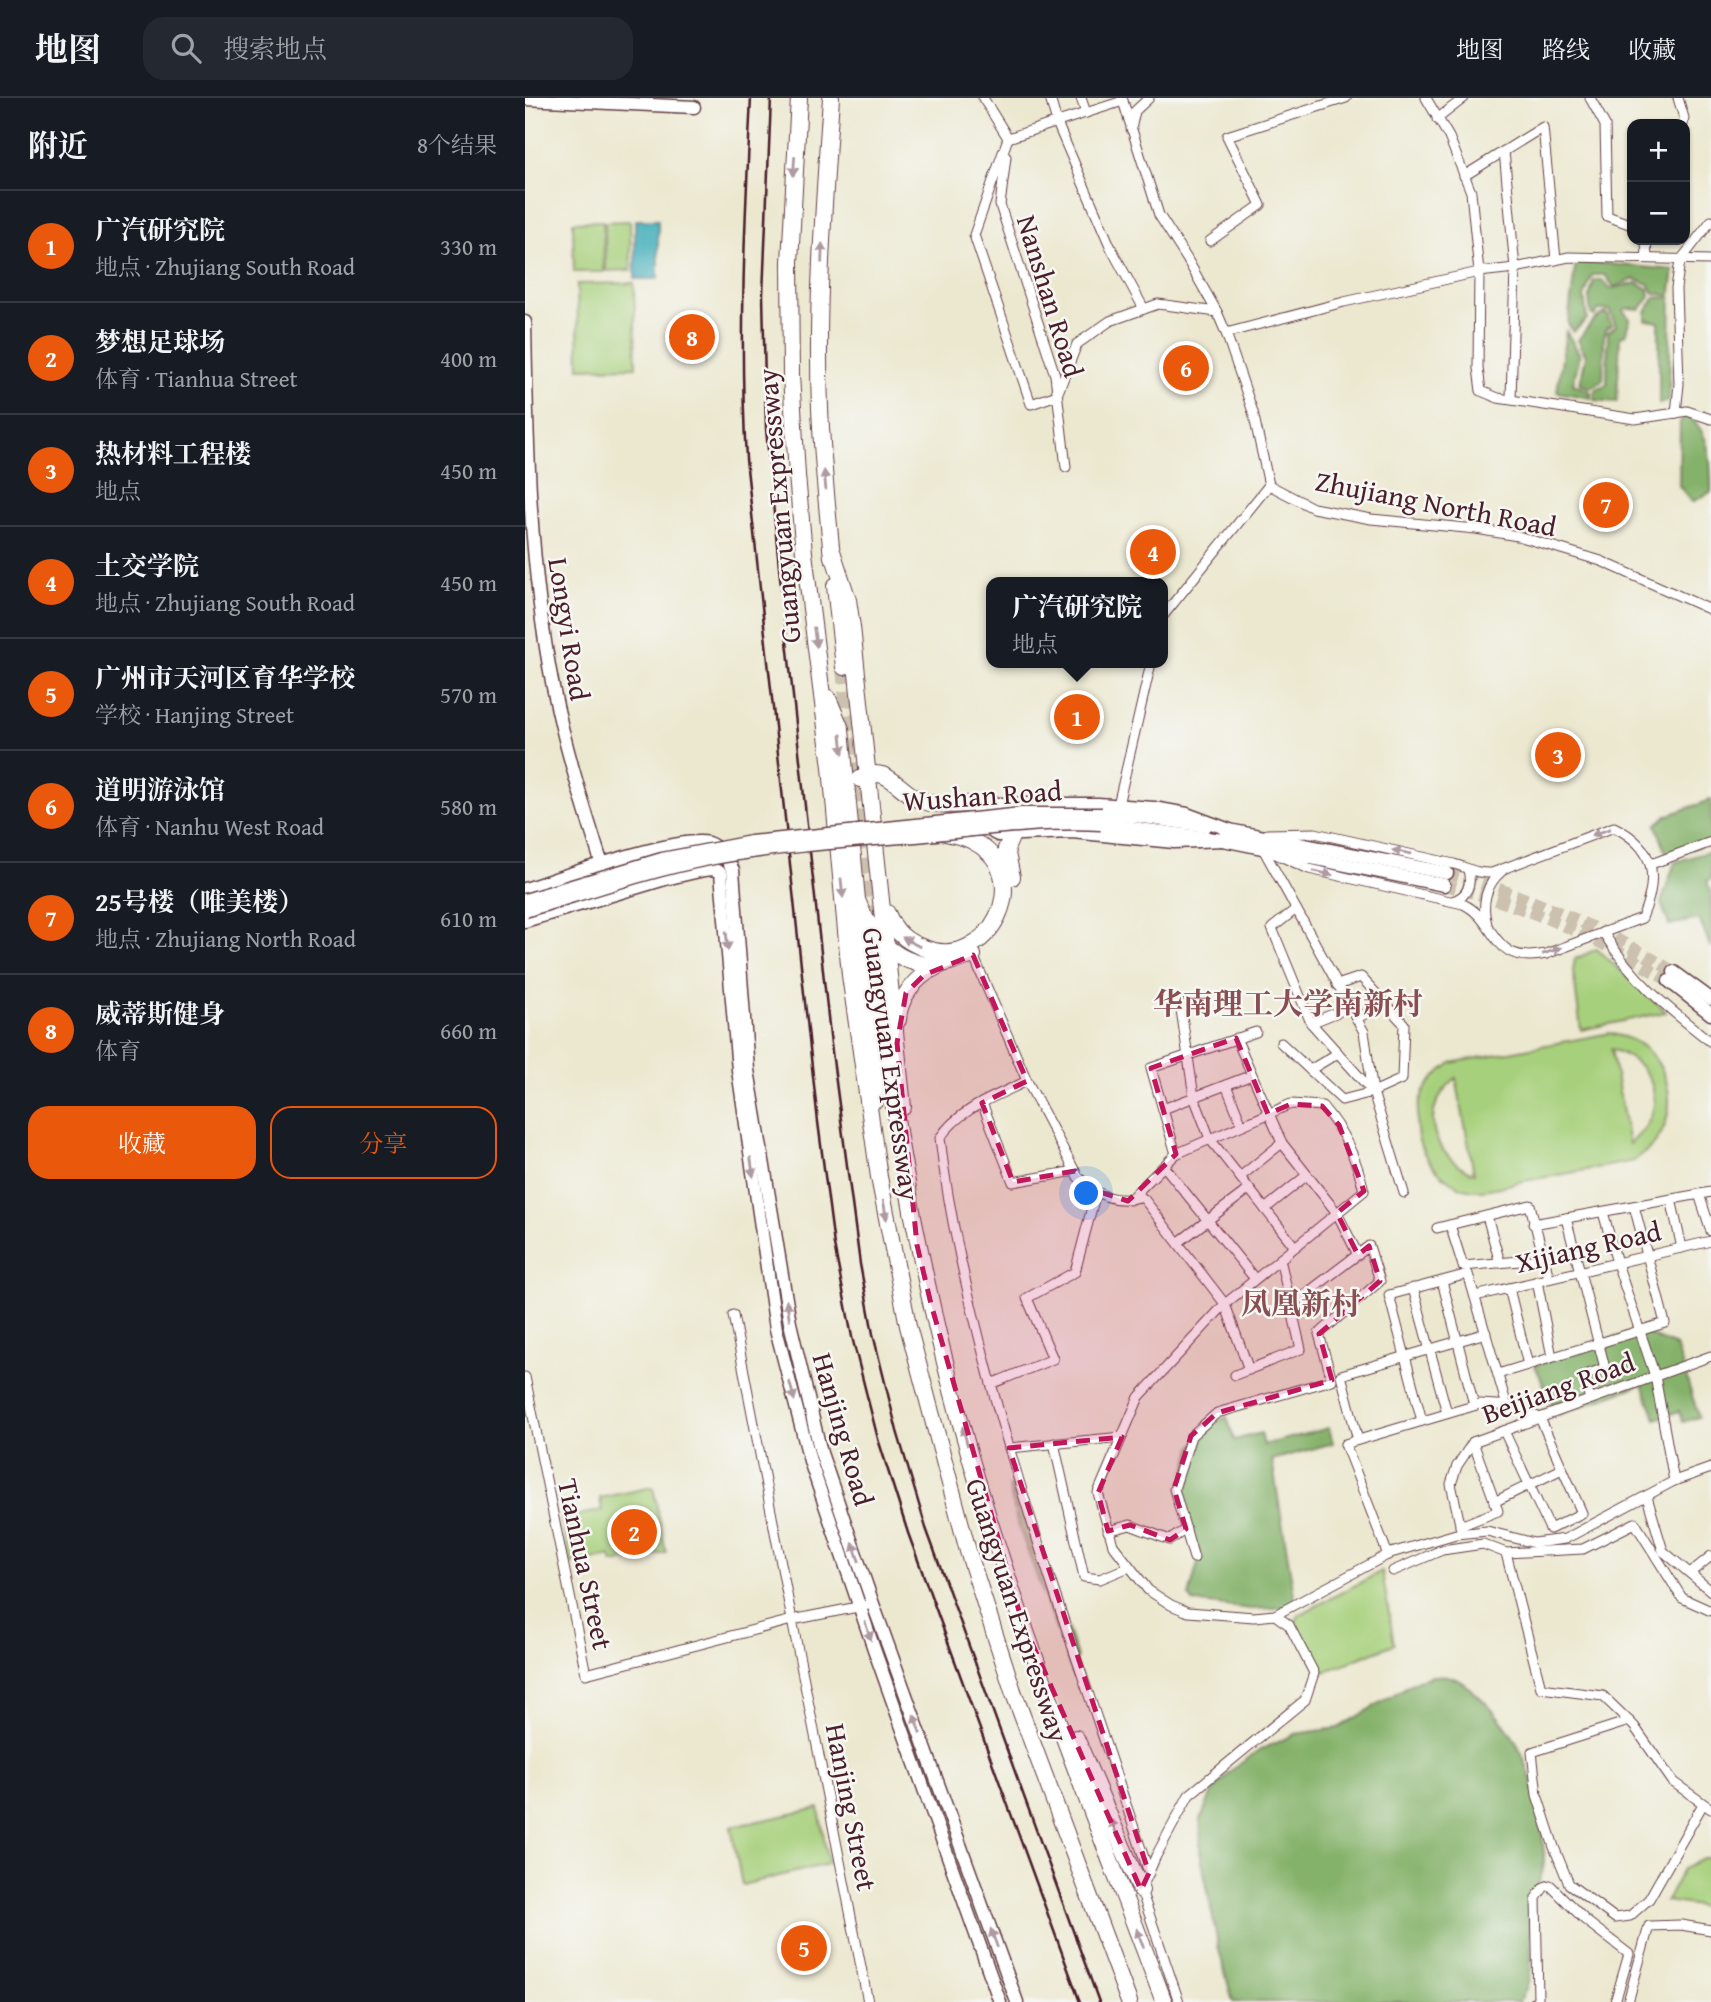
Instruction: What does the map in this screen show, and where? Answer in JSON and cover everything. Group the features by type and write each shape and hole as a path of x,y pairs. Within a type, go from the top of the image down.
{"highway":[{"name":"Guangyuan Expressway","path":"799,98 790,248 791,375 804,554 821,680 850,975 879,1177 908,1326 968,1551 1013,1691 1129,2002"},
{"name":"Guangyuan Expressway","path":"831,98 819,369 822,449 844,667"},
{"path":"831,548 848,600 883,901 917,1245"},
{"path":"821,680 841,729 874,1059 879,1177"},
{"path":"848,799 860,779 869,774 885,775 911,796 922,801 935,804 987,804"},
{"path":"883,901 892,926 899,934 912,944 929,950 945,952 968,946 986,934 993,926 1004,898 1001,870 994,858 978,844 946,833"},
{"path":"897,1043 898,1014 906,993 937,966 973,955 991,941 999,930 1011,903 1013,886 1006,849 1012,835"},
{"path":"857,900 866,922 887,947 911,962 937,966"},
{"name":"Guangyuan Expressway","path":"876,972 889,1079 917,1245 971,1456 1021,1618 1164,2002"},
{"path":"1021,1618 1049,1673 1141,1891"}],"street":[{"path":"1050,98 1057,122 1111,248 1144,309"},
{"path":"1081,98 1086,113"},
{"path":"1131,131 1135,111 1149,98"},
{"path":"1210,241 1261,205 1227,136 1346,98"},
{"path":"1426,98 1449,138 1471,192 1479,272 1478,368 1481,391 1498,398 1636,419 1688,411 1711,419"},
{"path":"1437,119 1464,98"},
{"path":"1591,98 1605,125 1607,216 1627,223"},
{"path":"1678,98 1684,119"},
{"path":"525,99 694,107"},
{"path":"985,100 1008,138"},
{"path":"1008,138 1123,100 1159,215 1217,312 1253,412 1269,485 1168,610"},
{"path":"1464,176 1543,127 1556,260"},
{"path":"1008,138 974,235 1031,404 1057,395 1077,344 1109,321 1158,304 1217,312"},
{"name":"Nanshan Road","path":"1008,138 1000,205 1055,375 1066,467"},
{"path":"1504,151 1515,268 1511,399"},
{"path":"1676,413 1679,384 1676,288 1681,261 1711,221"},
{"path":"1646,245 1647,258"},
{"path":"1226,333 1344,302 1479,272 1569,257 1711,260"},
{"name":"Longyi Road","path":"525,322 530,516 541,612 560,721 612,894"},
{"name":"Zhujiang North Road","path":"1269,485 1313,508 1371,519 1476,529 1518,536 1601,561 1711,610"},
{"path":"1118,805 1150,668"},
{"path":"987,804 1118,805 1187,814 1227,835 1174,842 1072,832 998,835 986,826 987,804"},
{"name":"Wushan Road","path":"525,900 662,859 751,842 1022,814 1102,819"},
{"name":"Wushan Road","path":"525,911 654,872 714,858 805,846 1144,817 1446,879"},
{"path":"1614,827 1630,835 1643,848 1651,864 1653,882 1650,900 1642,918 1531,957 1509,950 1492,935 1470,907 1309,869 1259,841 1315,834 1454,864 1468,870 1492,873 1614,827"},
{"path":"1259,841 1364,1032 1373,1092 1404,1193"},
{"name":"Hanjing Road","path":"602,865 693,842 710,844 719,849 729,861 735,876 748,1070 790,1323 821,1453 867,1606 1000,2002"},
{"path":"1651,864 1711,842"},
{"path":"525,889 602,865"},
{"path":"1492,935 1485,921 1487,890 1495,876 1507,866"},
{"name":"Hanjing Road","path":"612,894 704,870 713,869 720,873 738,1070 776,1329 810,1461 1017,2002"},
{"path":"1451,901 1457,900 1465,893 1469,884 1468,870"},
{"path":"525,921 612,894"},
{"path":"1296,909 1272,928 1311,1023 1373,1092"},
{"path":"1603,932 1621,961 1661,1003 1711,1042"},
{"path":"973,955 1027,1081 1075,1171 1091,1189 1111,1200 1140,1197 1144,1199 1225,1304 1249,1370"},
{"path":"1711,999 1671,976 1711,1014"},
{"path":"1281,1043 1342,1100 1373,1092 1402,1079 1403,1024 1361,977 1336,985"},
{"path":"1181,1003 1194,1097 1210,1139 1295,1247"},
{"path":"1356,1018 1387,1005"},
{"path":"1311,1023 1350,1007"},
{"path":"1176,1154 1151,1068 1256,1032"},
{"path":"1236,1038 1282,1143 1337,1213 1358,1255"},
{"path":"1310,1070 1338,1053"},
{"path":"1163,1110 1252,1075"},
{"path":"1027,1081 982,1103 949,1125 940,1138 945,1182 969,1299 1031,1524 1149,1873"},
{"path":"1226,1085 1242,1125"},
{"path":"982,1103 1013,1182 1075,1171"},
{"path":"1129,1200 1176,1154 1291,1104 1322,1106 1339,1125 1361,1177 1364,1191 1225,1304 1139,1397 1098,1493 1112,1545 1148,1590 1188,1612 1254,1617 1275,1615 1388,1555 1461,1529 1498,1511 1473,1442"},
{"path":"1240,1177 1282,1143"},
{"path":"1164,1166 1255,1279"},
{"path":"1265,1209 1307,1175"},
{"path":"1179,1242 1249,1189"},
{"path":"992,1384 1053,1359 1027,1298 1075,1272 1096,1192"},
{"path":"1533,1224 1711,1192"},
{"path":"1699,1194 1711,1231"},
{"path":"1671,1199 1682,1248"},
{"path":"1437,1228 1530,1205 1549,1278"},
{"path":"1498,1374 1665,1323 1634,1206"},
{"path":"1603,1212 1654,1376 1674,1481"},
{"path":"1487,1216 1500,1263"},
{"path":"1566,1218 1605,1368 1583,1376 1590,1399"},
{"path":"1450,1225 1463,1266 1543,1259"},
{"name":"Xijiang Road","path":"1475,1296 1711,1241"},
{"path":"1194,1558 1174,1489 1191,1436 1217,1413 1332,1380 1319,1334 1380,1281 1369,1246 1298,1300 1289,1302"},
{"path":"1235,1375 1301,1349 1280,1259"},
{"path":"1422,1421 1389,1295 1468,1274 1507,1406"},
{"path":"1442,1281 1474,1405"},
{"path":"1537,1281 1552,1357"},
{"path":"1413,1288 1447,1413"},
{"path":"1509,1288 1528,1365"},
{"path":"733,1315 792,1620"},
{"path":"1358,1440 1341,1375 1486,1332"},
{"name":"Beijiang Road","path":"1461,1529 1451,1484 1457,1466 1473,1442 1711,1356"},
{"name":"Tianhua Street","path":"525,1377 586,1674 792,1620 867,1606"},
{"path":"1388,1555 1345,1444 1474,1405 1507,1406 1540,1418 1582,1513 1550,1529 1504,1431"},
{"path":"1009,1448 1122,1437"},
{"path":"1054,1443 1084,1577 1100,1579 1129,1567"},
{"path":"1461,1529 1487,1531 1534,1543 1565,1539 1674,1481 1711,1468"},
{"path":"1494,1502 1562,1469"},
{"path":"1647,1497 1663,1551 1711,1591"},
{"path":"1393,1571 1442,1550 1483,1544 1506,1553 1583,1549 1635,1523 1682,1598 1711,1611"},
{"path":"1108,1531 1130,1525 1170,1539 1186,1530"},
{"path":"1506,1553 1541,1688 1603,1696 1629,1721 1673,1782 1707,1806 1649,1899 1630,1916 1615,1918 1569,1884 1553,1847 1537,1795 1532,1752 1629,1721"},
{"path":"1690,1573 1711,1556"},
{"path":"1179,2002 1141,1891 1189,1795 1305,1700 1314,1673 1289,1625 1275,1615"},
{"name":"Hanjing Street","path":"792,1620 868,2002"},
{"path":"1534,2002 1538,1999 1536,1898 1544,1887 1550,1885 1585,1920 1629,1954 1615,2002"},
{"path":"1628,2002 1649,1926 1681,1925 1711,1930"}],"highlighted area":[{"path":"973,955 1027,1081 982,1103 1013,1182 1075,1171 1091,1189 1128,1201 1176,1154 1151,1068 1236,1038 1268,1114 1291,1104 1322,1106 1339,1125 1364,1191 1337,1213 1358,1255 1369,1246 1380,1281 1319,1334 1332,1380 1217,1413 1191,1436 1174,1489 1186,1529 1170,1540 1130,1525 1108,1531 1098,1493 1122,1437 1009,1448 1149,1873 1141,1890 1021,1618 931,1304 917,1245 897,1043 906,993 924,975"}],"green space":[{"path":"603,221 604,272 574,272 573,222"},
{"path":"630,221 631,270 606,271 605,222"},
{"path":"1576,261 1674,270 1671,291 1669,401 1659,404 1659,322 1646,320 1646,312 1655,297 1667,298 1667,295 1654,293 1649,284 1634,279 1614,287 1605,275 1592,275 1584,297 1587,319 1573,332 1568,323"},
{"path":"1594,280 1602,280 1610,289 1637,283 1649,289 1650,297 1640,309 1623,310 1630,319 1625,335 1620,336 1617,402 1594,400 1595,390 1607,384 1608,332 1616,326 1609,310 1598,310 1594,316 1591,314 1589,298"},
{"path":"634,283 636,367 579,368 577,284"},
{"path":"1606,313 1612,325 1607,328 1604,336 1603,380 1590,388 1580,384 1586,356 1578,340 1594,320"},
{"path":"1566,331 1580,355 1573,384 1591,392 1591,398 1557,392"},
{"path":"1685,415 1694,421 1705,438 1711,470 1711,492 1692,502 1679,486 1680,422"},
{"path":"1711,800 1711,842 1668,858 1656,825 1666,816"},
{"path":"1711,851 1711,879 1707,881 1711,892 1711,948 1699,919 1669,925 1661,903 1675,862"},
{"path":"1597,949 1666,1012 1581,1030 1573,970 1575,959"},
{"path":"1610,1033 1636,1042 1658,1063 1668,1091 1666,1120 1651,1147 1634,1161 1488,1189 1466,1189 1446,1178 1429,1161 1417,1130 1418,1109 1424,1092 1435,1077 1451,1063","holes":["1611,1049 1640,1066 1649,1078 1653,1090 1654,1104 1650,1118 1629,1144","1456,1078 1474,1173 1447,1155 1434,1131 1436,1104"]},
{"path":"1637,1330 1676,1346 1699,1417 1683,1422 1679,1411 1656,1419 1642,1384 1557,1415 1535,1365"},
{"path":"1227,1417 1234,1440 1261,1433 1264,1445 1329,1428 1333,1443 1272,1460 1296,1607 1251,1609 1193,1602 1189,1596 1200,1555 1188,1529 1182,1487 1192,1448 1207,1426"},
{"path":"1009,1486 1021,1489 1077,1657 1072,1672 1017,1522"},
{"path":"653,1487 666,1553 613,1563 611,1556 571,1564 561,1519 602,1510 600,1498"},
{"path":"1382,1571 1394,1644 1324,1672 1314,1662 1295,1623 1299,1615"},
{"path":"1446,1676 1458,1680 1491,1708 1516,1742 1534,1790 1542,1831 1544,1865 1531,1902 1531,1968 1529,1980 1519,2002 1233,2002 1219,1950 1200,1851 1201,1819 1212,1792 1234,1768 1260,1750 1295,1734 1338,1728 1418,1680"},
{"path":"819,1808 828,1864 742,1885 731,1827"},
{"path":"1703,1858 1711,1858 1711,1908 1666,1901 1683,1869"}],"water":[{"path":"635,220 658,220 658,279 635,279"}],"tunnel":[{"path":"844,667 876,972"},
{"path":"1447,873 1563,914 1620,941 1674,972"},
{"path":"1444,885 1532,912 1616,951 1669,981"}],"railway":[{"path":"751,98 743,324 746,459 818,1122 834,1245 852,1337 878,1439 908,1533 1080,2002"},
{"path":"771,98 763,295 766,429 831,1044 860,1264 873,1334 897,1431 926,1528 1099,2002"}],"place":[{"name":"威蒂斯健身","path":"692,337"},
{"name":"道明游泳馆","path":"1186,368"},
{"name":"25号楼（唯美楼）","path":"1606,505"},
{"name":"土交学院","path":"1153,552"},
{"name":"广汽研究院","path":"1077,717"},
{"name":"热材料工程楼","path":"1558,755"},
{"name":"梦想足球场","path":"634,1532"},
{"name":"广州市天河区育华学校","path":"804,1948"}],"district":[{"name":"华南理工大学南新村","path":"1288,1003"},
{"name":"凤凰新村","path":"1301,1303"}]}
